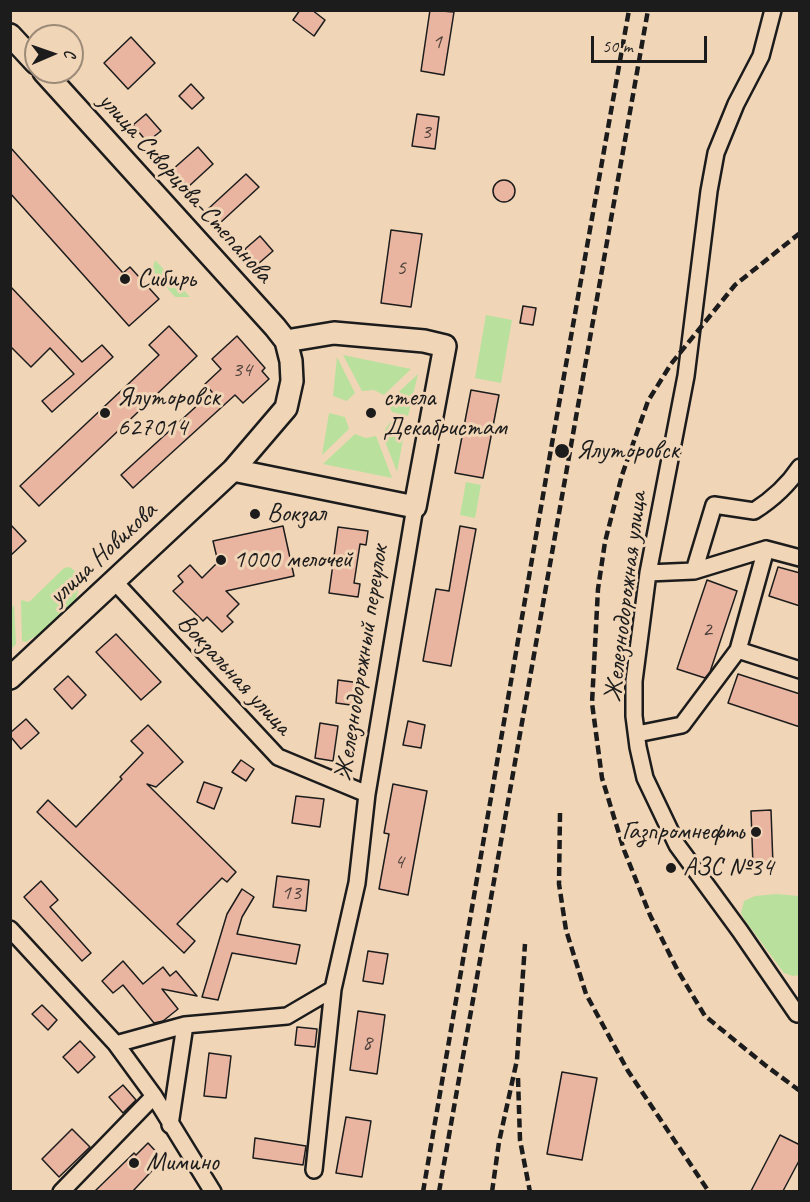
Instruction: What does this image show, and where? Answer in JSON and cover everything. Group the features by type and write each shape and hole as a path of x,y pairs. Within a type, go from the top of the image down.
{"main road":[{"path":"10,35 24,50"},
{"name":"улица Скворцова-Степанова","path":"55,84 286,341"},
{"name":"Железнодорожный переулок","path":"286,341 334,333 424,341 445,346 415,507"},
{"name":"улица Новикова","path":"10,678 233,470 286,408 292,381 291,362 286,341"},
{"path":"233,470 415,507"}],"street":[{"name":"Железнодорожная улица","path":"773,10 761,56 736,104 716,153 709,191 686,376 648,573 634,681 637,734 645,778 677,845 798,1013"},
{"path":"694,571 714,505 754,511 770,501 800,467"},
{"name":"Железнодорожный переулок","path":"314,1170 333,989 357,884 367,794 415,507"},
{"path":"648,573 694,571 766,549 800,558"},
{"path":"637,734 682,725 738,650 766,549"},
{"name":"Вокзальная улица","path":"114,581 278,757 367,794"},
{"path":"738,650 800,670"},
{"path":"10,929 116,1044 154,1096 213,1191"},
{"path":"116,1044 184,1025 287,1017 333,989"},
{"path":"170,1125 184,1025"},
{"path":"61,1191 154,1096"}],"green space":[{"path":"155,260 190,297 175,297 152,271"},
{"path":"486,315 512,320 501,383 475,378"},
{"path":"343,355 411,369 384,395 374,390 362,391"},
{"path":"337,357 355,393 347,401 333,396"},
{"path":"418,374 408,416 392,412 388,402"},
{"path":"329,413 345,417 349,429 322,455"},
{"path":"391,421 406,424 397,472 382,434"},
{"path":"355,434 366,438 376,436 392,478 323,464"},
{"path":"466,482 481,485 475,518 460,515"},
{"path":"70,567 77,573 78,587 72,608 57,623 26,642 22,641 21,600 29,602 64,568"},
{"path":"14,605 16,644 11,649 11,609"},
{"path":"777,894 799,896 799,975 784,973 741,913 744,901 755,896"}],"building":[{"path":"300,10 312,10 325,20 314,36 293,20"},
{"path":"430,10 454,12 444,75 421,71"},
{"path":"131,37 155,63 128,89 104,63"},
{"path":"191,84 204,98 192,109 179,96"},
{"path":"146,114 161,131 147,142 133,125"},
{"path":"417,114 439,117 435,149 412,146"},
{"path":"10,147 123,273 130,267 159,299 129,326 10,193"},
{"path":"198,147 213,164 188,187 172,170"},
{"path":"246,174 259,187 220,223 208,209"},
{"path":"500,180 508,180 515,187 515,195 508,202 500,202 493,195 493,187"},
{"path":"391,230 422,234 411,307 381,303"},
{"path":"260,236 273,251 258,264 245,249"},
{"path":"10,286 82,362 102,345 113,357 52,412 42,401 74,374 50,348 31,367 10,346"},
{"path":"523,306 536,308 533,325 520,323"},
{"path":"169,326 197,356 39,506 20,486 159,355 149,345"},
{"path":"237,336 265,368 262,371 269,379 243,403 235,395 133,488 121,475 212,392 205,384 221,369 212,359"},
{"path":"471,390 499,395 483,478 455,473"},
{"path":"10,524 26,541 10,556"},
{"path":"283,526 294,576 226,591 239,604 227,616 233,622 222,632 207,617 203,621 173,591 183,582 178,576 190,565 202,578 218,562 213,541"},
{"path":"460,526 476,529 451,666 423,661 436,589 449,591"},
{"path":"338,527 368,531 366,545 360,544 354,583 360,584 358,597 329,593"},
{"path":"778,567 800,573 800,606 769,596"},
{"path":"707,580 737,591 710,672 705,678 677,669"},
{"path":"116,634 161,682 141,700 96,652"},
{"path":"738,674 800,694 800,727 728,703"},
{"path":"68,676 86,695 72,709 54,689"},
{"path":"338,680 360,683 358,706 336,703"},
{"path":"26,719 39,733 21,749 10,733"},
{"path":"408,721 425,725 421,748 403,745"},
{"path":"320,723 338,726 333,761 315,758"},
{"path":"148,725 183,762 156,787 147,784 236,872 227,882 222,878 177,924 195,941 184,953 37,812 48,800 76,827 122,779 120,777 143,753 131,741"},
{"path":"241,760 254,769 246,781 232,772"},
{"path":"204,782 222,788 214,809 197,802"},
{"path":"393,784 427,791 408,895 379,889 389,834 384,833"},
{"path":"296,796 324,799 320,827 292,823"},
{"path":"771,810 773,865 753,866 751,811"},
{"path":"277,876 309,880 306,911 273,907"},
{"path":"41,881 58,900 50,907 91,953 82,961 24,897"},
{"path":"242,889 254,897 242,917 237,934 300,945 296,964 232,953 218,1000 202,997 227,914"},
{"path":"368,951 388,954 383,984 363,981"},
{"path":"123,961 143,984 163,967 170,976 176,971 197,996 162,989 178,1009 163,1021 154,1023 123,985 113,993 102,981"},
{"path":"42,1005 57,1020 48,1030 32,1014"},
{"path":"358,1011 385,1015 377,1074 350,1070"},
{"path":"297,1027 317,1029 315,1047 295,1045"},
{"path":"80,1041 95,1057 78,1073 63,1057"},
{"path":"209,1053 231,1056 226,1098 204,1096"},
{"path":"562,1072 597,1078 582,1160 547,1154"},
{"path":"123,1085 136,1100 123,1113 109,1097"},
{"path":"346,1117 371,1121 362,1177 336,1173"},
{"path":"72,1129 90,1147 59,1177 42,1159"},
{"path":"780,1135 800,1145 800,1159 783,1191 751,1191"},
{"path":"255,1138 306,1146 303,1165 253,1158"},
{"name":"Мимино","path":"148,1143 163,1159 133,1191 95,1191 134,1153 136,1155"}],"railway":[{"path":"423,1192 629,10"},
{"path":"439,1192 648,10"},
{"path":"800,233 735,285 671,364 648,401 622,475 605,542 598,589 592,703 602,778 624,850 650,915 678,971 705,1016 800,1091"},
{"path":"560,813 559,884 566,930 586,994 628,1071 709,1192"},
{"path":"492,1192 499,1142 517,1060 525,944"},
{"path":"518,1078 520,1140 530,1192"}],"place":[{"name":"Сибирь","path":"125,279"},
{"name":"Ялуторовск 627014","path":"105,413"},
{"name":"стела Декабристам","path":"371,413"},
{"name":"Ялуторовск","path":"562,451"},
{"name":"Вокзал","path":"255,514"},
{"name":"1000 мелочей","path":"221,560"},
{"name":"Газпромнефть","path":"756,832"},
{"name":"АЗС №34","path":"671,868"},
{"name":"Мимино","path":"134,1163"}]}
